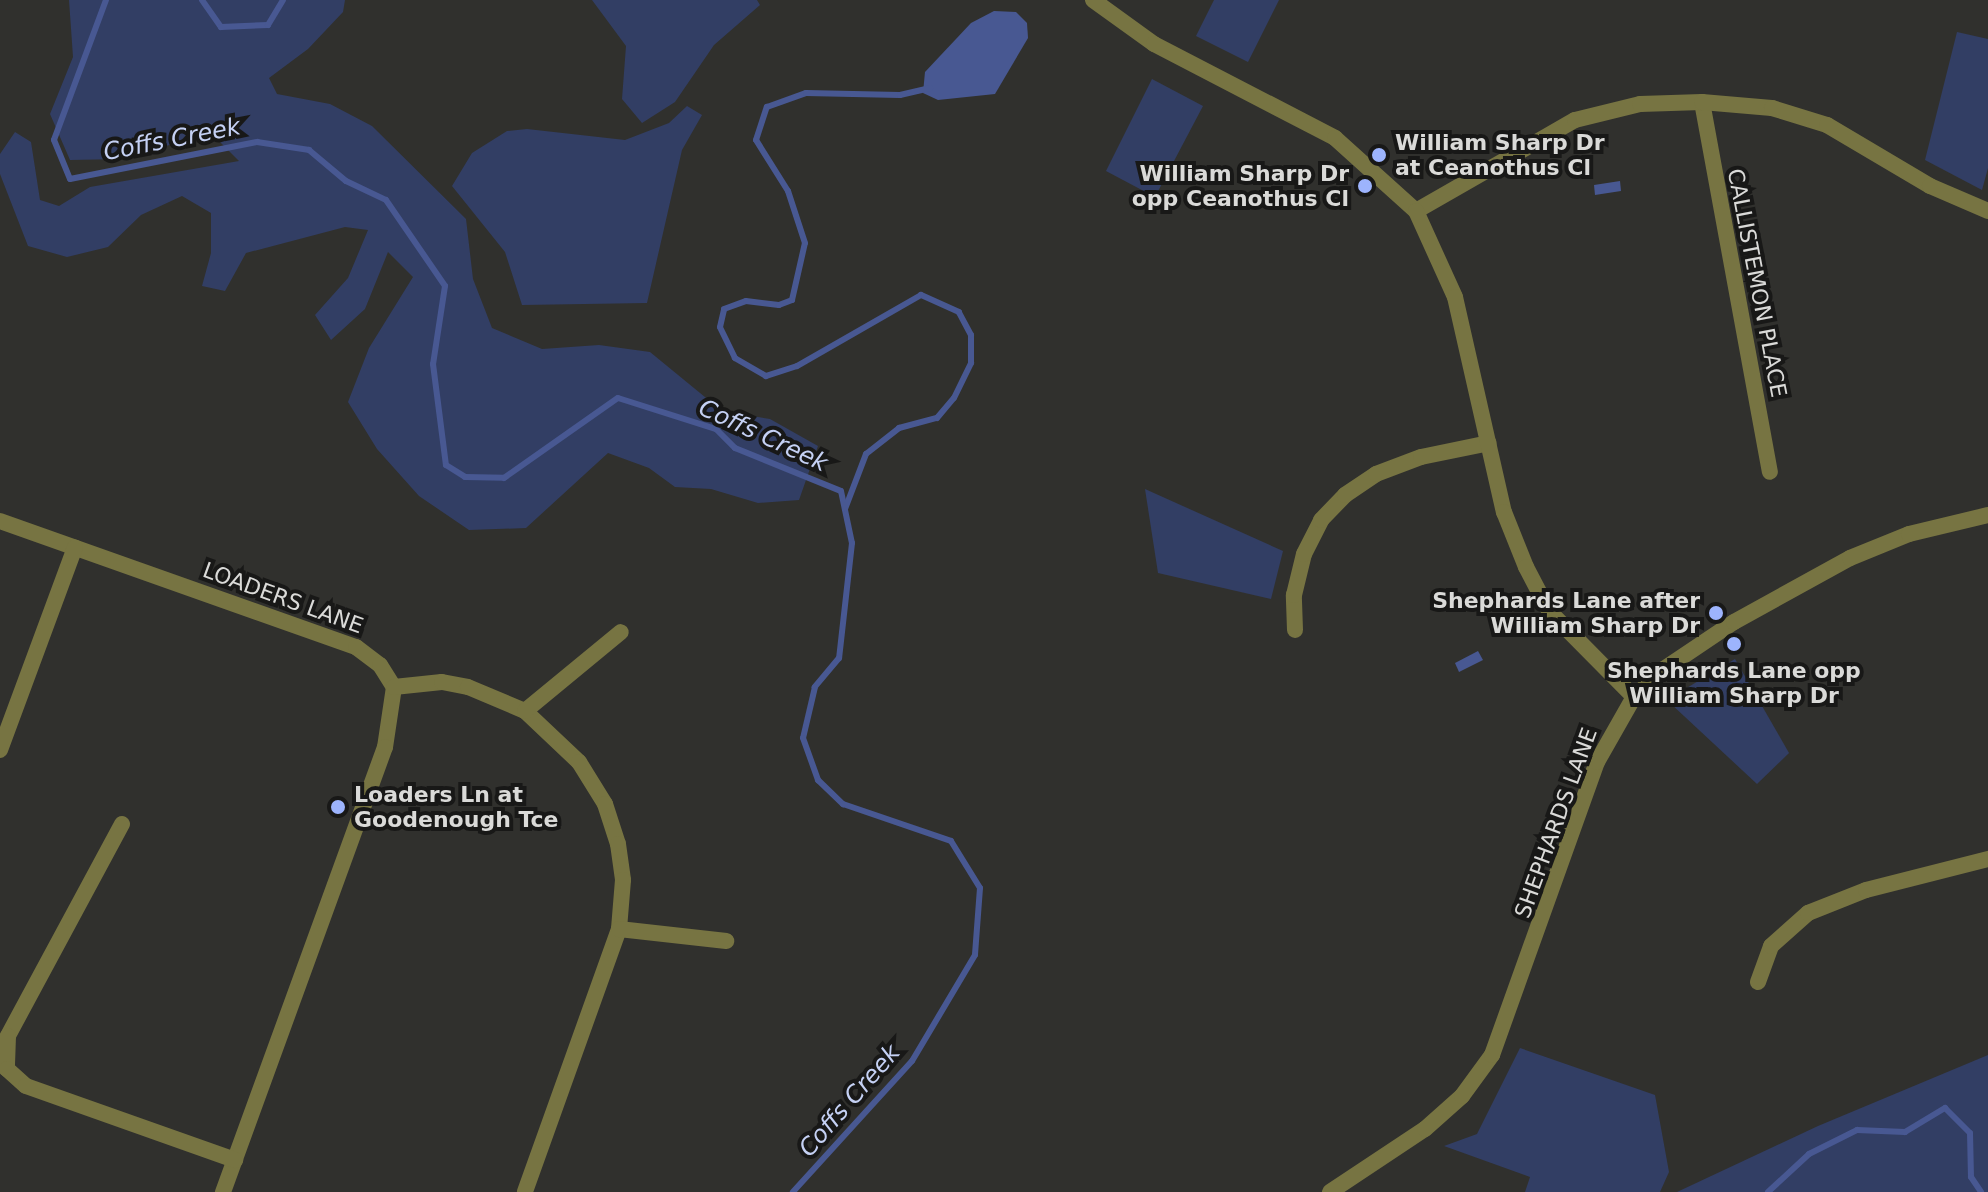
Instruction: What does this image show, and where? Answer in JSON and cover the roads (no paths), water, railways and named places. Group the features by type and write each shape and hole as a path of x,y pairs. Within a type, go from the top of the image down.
{"street":[{"path":"1093,0 1154,44 1335,138 1416,211 1455,297 1504,512 1549,611 1634,697"},
{"path":"1416,211 1575,120 1640,104 1702,102 1772,108 1827,125 1930,186 1988,211"},
{"name":"CALLISTEMON PLACE","path":"1702,102 1770,472"},
{"path":"1295,630 1294,595 1304,554 1321,520 1345,495 1376,474 1489,443"},
{"name":"SHEPHARDS LANE","path":"1330,1192 1425,1129 1462,1096 1492,1055 1597,762 1634,697 1664,669 1734,622 1850,558 1909,534 1988,515"},
{"name":"LOADERS LANE","path":"0,521 356,647 380,665 394,687"},
{"path":"0,750 75,547"},
{"path":"525,711 621,632"},
{"path":"223,1192 385,747 394,687 442,682 468,687 525,711 579,762 605,804 623,880 619,929 525,1192"},
{"path":"122,824 8,1036 7,1069 26,1086 235,1160"},
{"path":"1758,982 1771,946 1808,913 1866,890 1988,859"},
{"path":"619,929 726,941"}],"waterway":[{"name":"Coffs Creek","path":"106,0 54,140 70,179 257,142 309,150 346,181 386,200 445,286 433,364 446,465 465,477 504,478 618,398 716,429 735,448 841,491 852,543 839,658 815,687 803,738 818,780 843,804 951,841 980,888 975,955 912,1061 793,1192"},
{"name":"Coffs Creek","path":"202,0 221,27 268,25 283,0"},
{"path":"845,509 866,454 899,428 937,418 954,398 971,363 971,335 959,312 921,295 797,366 766,376 735,358 720,327 724,309 746,301 779,305 792,300 805,243 788,191 756,140 767,107 806,93 900,95 930,88"},
{"path":"1768,1192 1809,1154 1857,1130 1905,1132 1945,1108 1970,1133 1971,1177 1981,1192"}],"place":[{"name":"William Sharp Dr at Ceanothus Cl","path":"1379,155"},
{"name":"William Sharp Dr opp Ceanothus Cl","path":"1365,186"},
{"name":"Shephards Lane after William Sharp Dr","path":"1716,613"},
{"name":"Shephards Lane opp William Sharp Dr","path":"1734,644"},
{"name":"Loaders Ln at Goodenough Tce","path":"338,807"}]}
